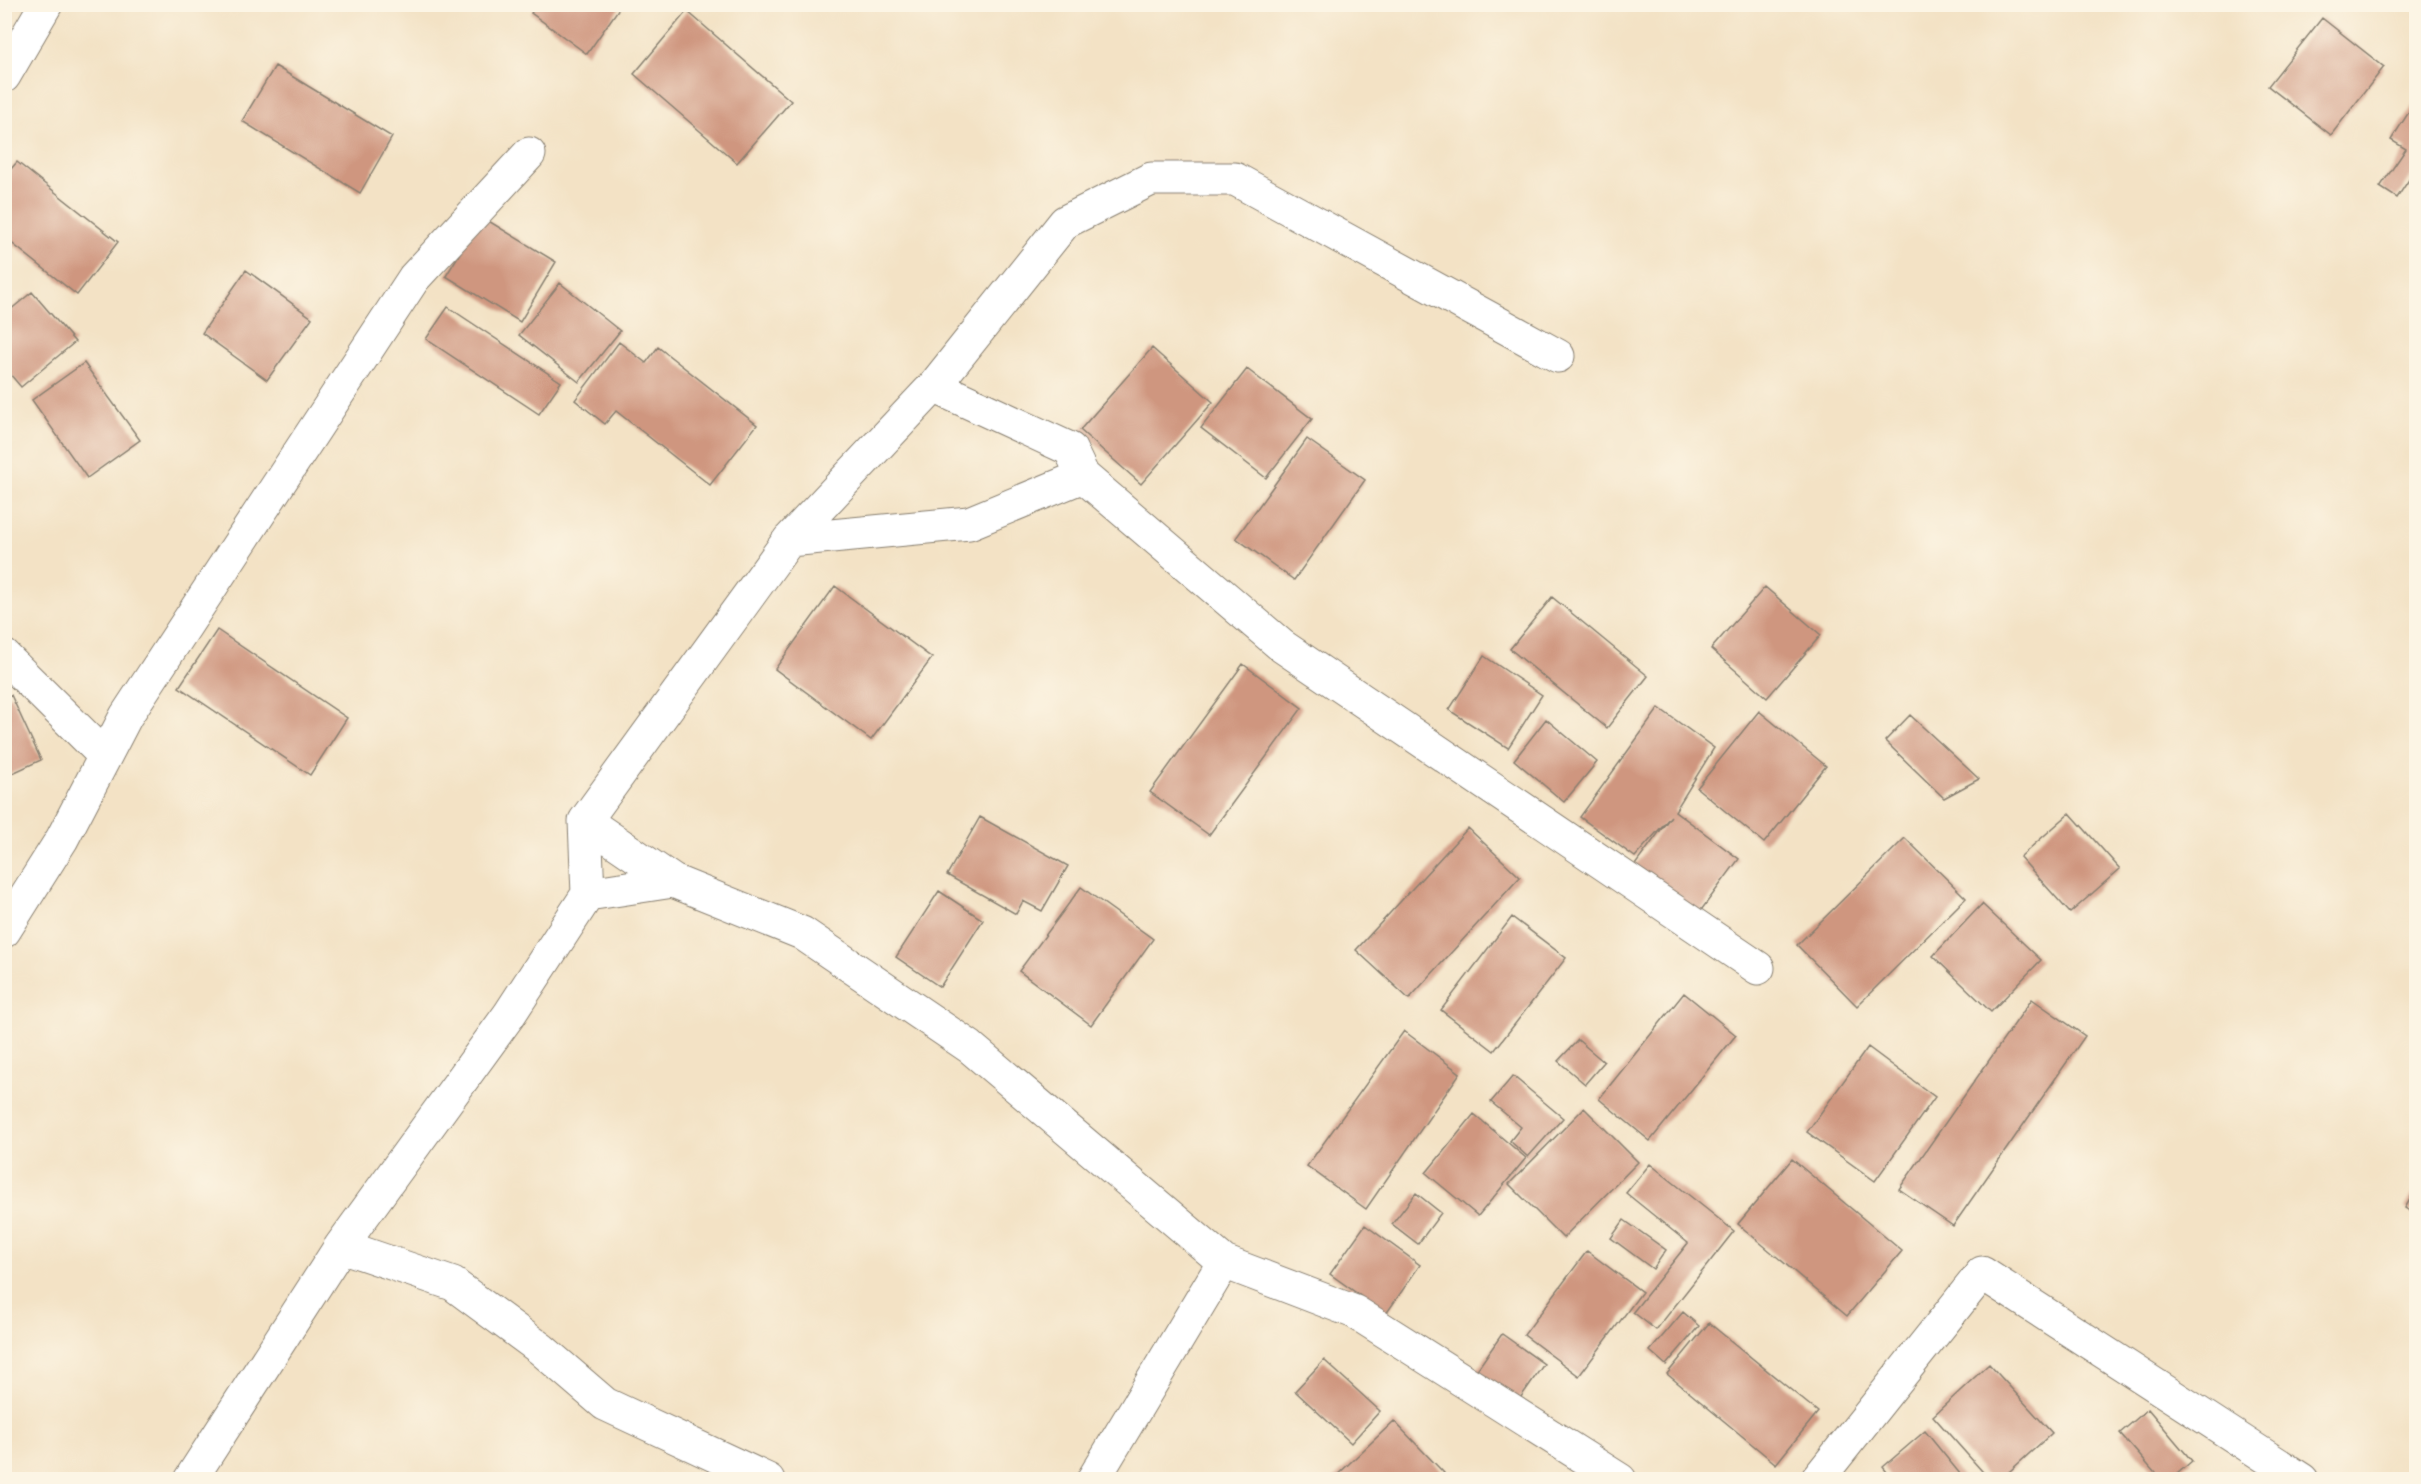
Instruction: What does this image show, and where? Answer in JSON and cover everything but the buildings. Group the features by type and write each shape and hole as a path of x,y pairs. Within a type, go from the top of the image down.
{"street":[{"path":"10,55 46,4"},
{"path":"4,930 62,839 126,716 414,278 529,154"},
{"path":"190,1479 341,1246 509,1014 588,894 585,821 789,540 934,386 1065,222 1151,179 1235,179 1558,356"},
{"path":"934,386 1070,449 1083,476 1282,646 1758,968"},
{"path":"789,540 969,523 1083,476"},
{"path":"4,656 105,756"},
{"path":"585,821 673,881 802,933 970,1047 1224,1262 1354,1312 1620,1479"},
{"path":"588,894 673,881"},
{"path":"341,1246 453,1284 541,1349 604,1404 768,1479"},
{"path":"1094,1479 1224,1262"},
{"path":"1817,1479 1982,1274 2302,1479"}]}
